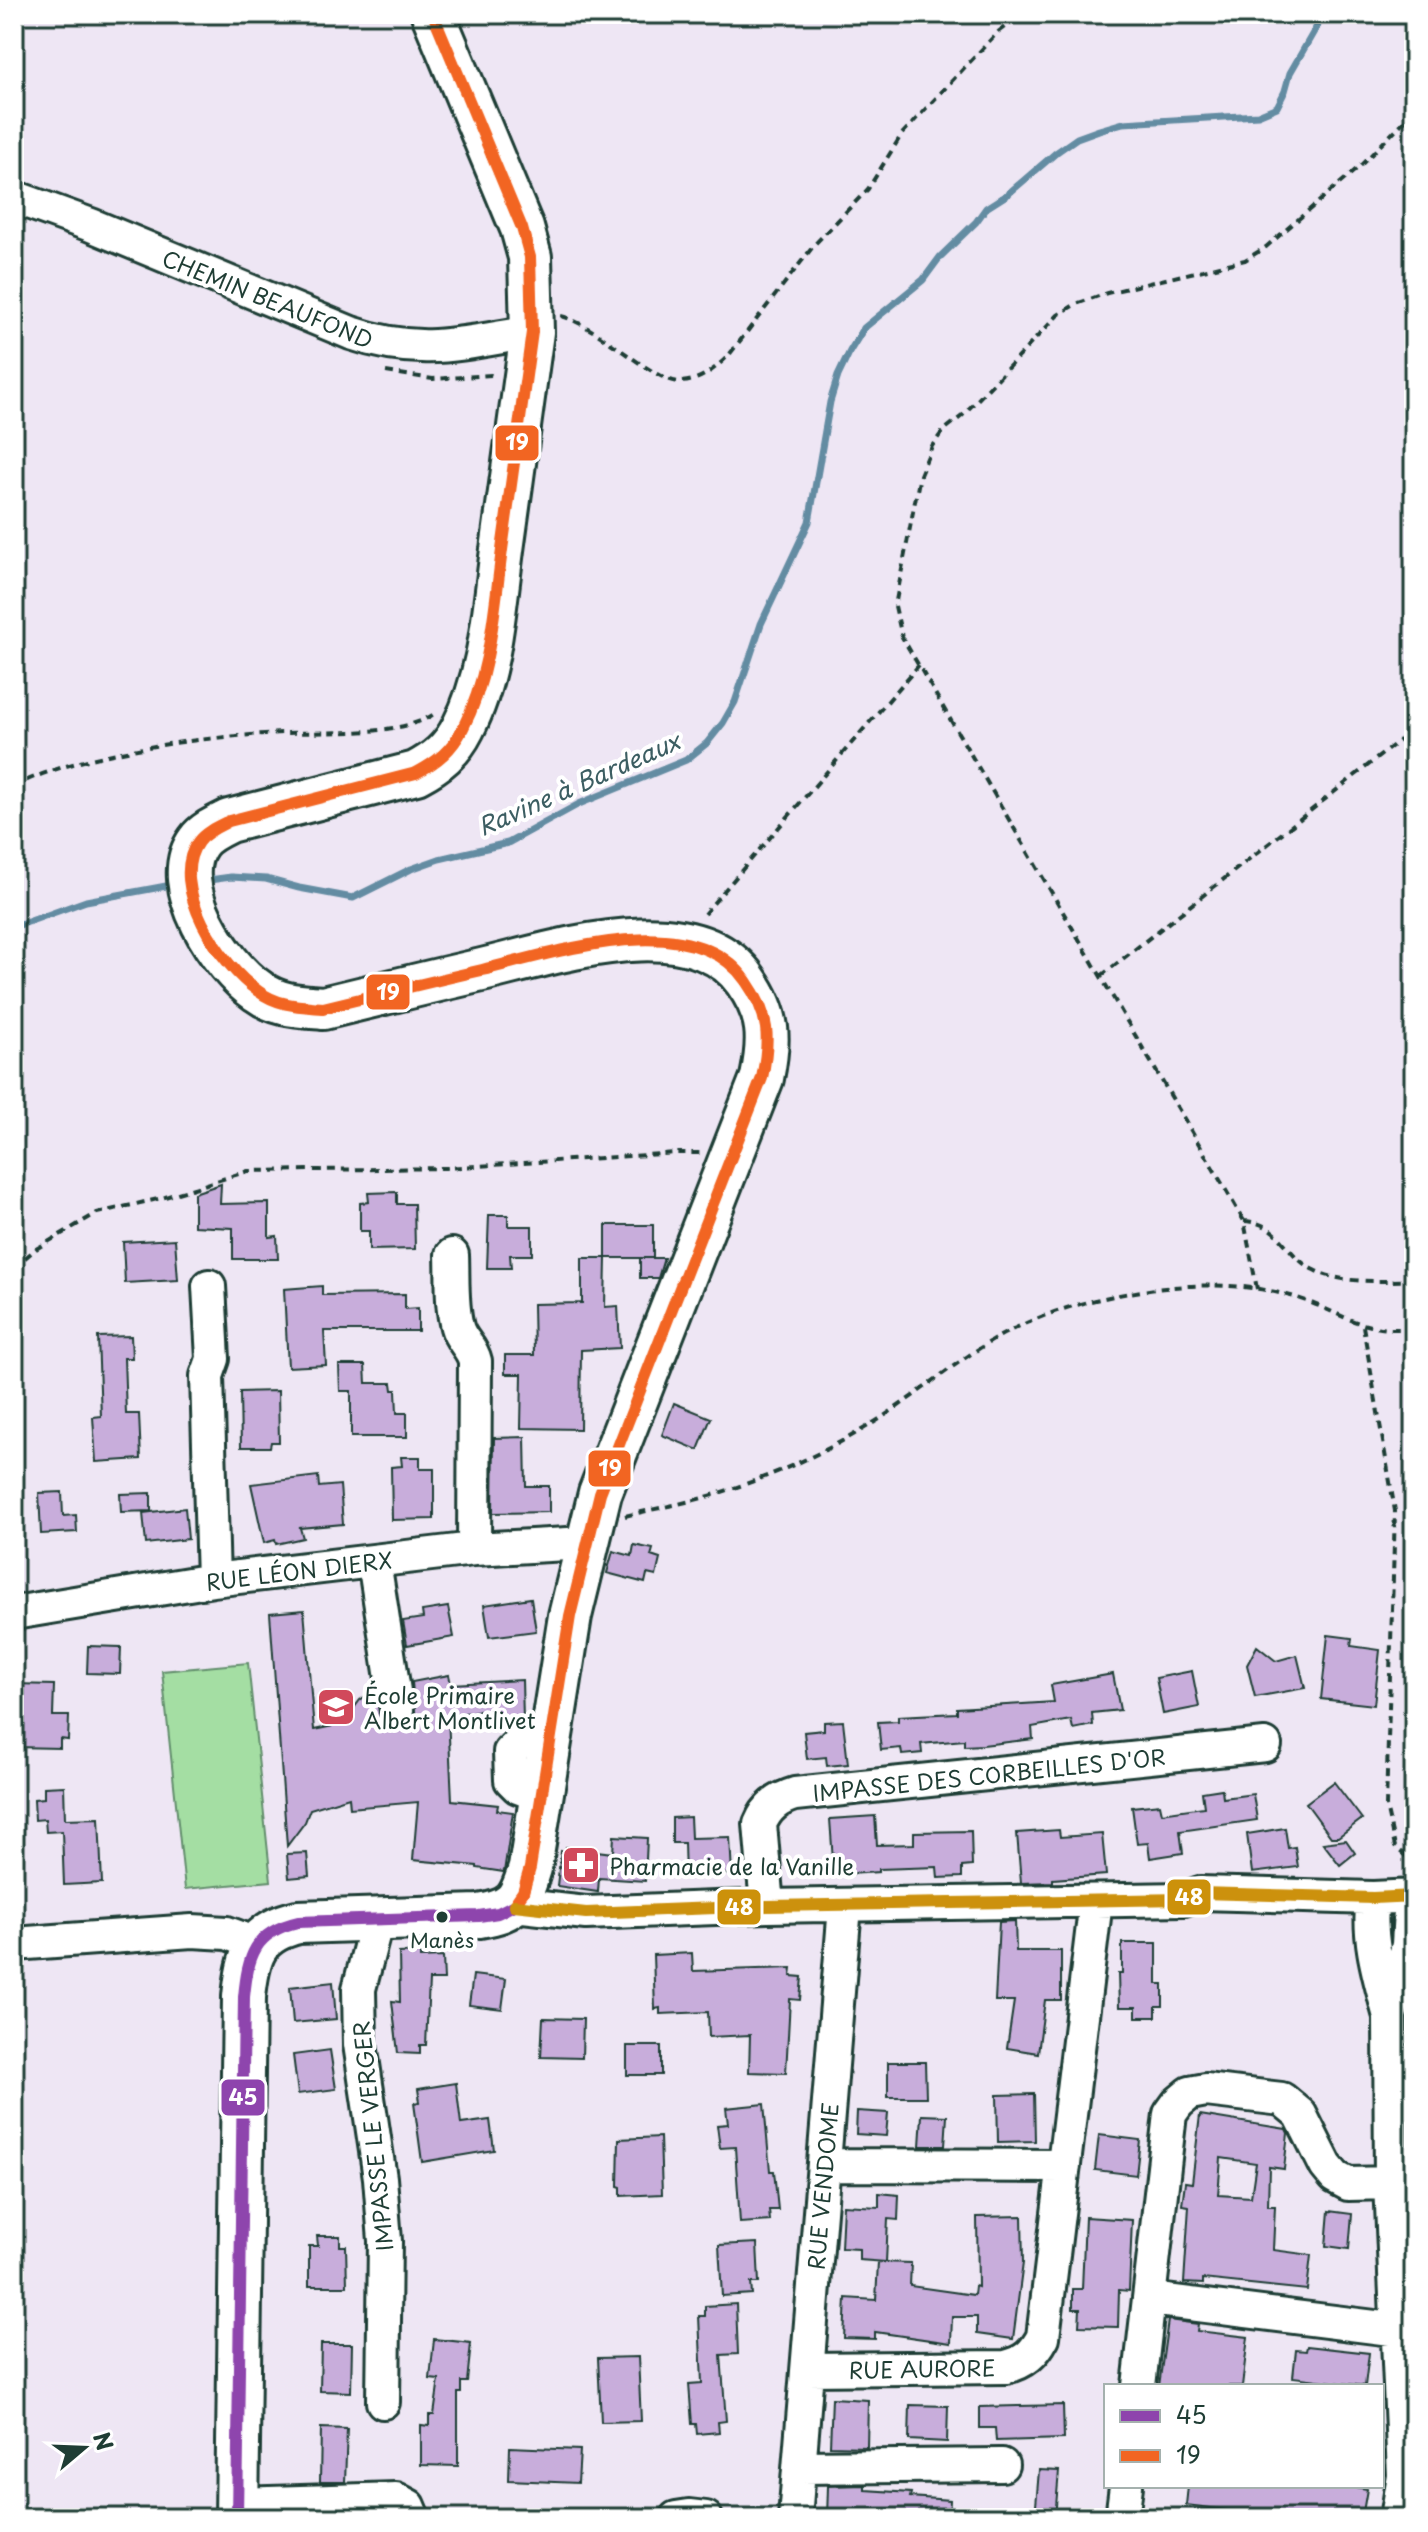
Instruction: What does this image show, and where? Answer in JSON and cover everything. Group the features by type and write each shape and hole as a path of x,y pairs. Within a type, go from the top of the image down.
{"main road":[{"path":"237,2511 244,1997 247,1966 257,1944 276,1927 298,1922 479,1916 498,1913 514,1905 523,1892 530,1868 570,1616 588,1533 611,1460 762,1078 768,1047 765,1016 736,967 713,953 680,942 644,939 591,944 323,1008 286,1005 259,993 238,974 219,949 196,908 188,879 198,841 229,821 416,773 432,765 452,747 478,691 490,637 532,320 530,257 522,228 433,14"}],"street":[{"name":"CHEMIN BEAUFOND","path":"14,197 91,225 384,344 416,348 447,346 532,320"},
{"path":"452,1255 456,1325 471,1348 475,1361 474,1549"},
{"path":"209,1286 213,1359 207,1376 213,1580"},
{"name":"RUE LÉON DIERX","path":"14,1613 213,1580 588,1533"},
{"path":"374,1561 397,1711"},
{"name":"IMPASSE DES CORBEILLES D'OR","path":"767,1906 760,1824 765,1813 784,1797 1265,1745"},
{"path":"514,1905 586,1913 767,1906 1184,1899 1238,1907 1411,1903 1408,1945 1390,2016"},
{"name":"RUE AURORE","path":"808,2369 1006,2367 1027,2359 1036,2351 1043,2337 1096,1901"},
{"path":"1372,1905 1373,1944 1390,2016 1402,2095 1391,2183 1399,2330 1400,2477 1397,2518"},
{"name":"RUE VENDOME","path":"795,2518 845,1906"},
{"name":"IMPASSE LE VERGER","path":"377,1920 359,1989 359,2017 385,2241 383,2402"},
{"path":"14,1944 192,1931 227,1933 257,1944"},
{"path":"1139,2384 1170,2114 1190,2093 1206,2090 1282,2099 1300,2114 1326,2166 1335,2177 1348,2184 1391,2183"},
{"path":"824,2165 1064,2166"},
{"path":"1150,2299 1399,2330"},
{"path":"800,2467 1002,2465"},
{"path":"1122,2518 1126,2488"},
{"path":"237,2511 396,2499 409,2506 414,2518"},
{"path":"676,2518 706,2518"}],"path":[{"path":"532,320 569,318 666,379 681,382 712,371 729,355 815,244 868,189 902,134 998,32 1021,14"},
{"path":"1257,1289 1244,1221 902,637 895,606 920,475 932,446 943,431 962,416 1058,315 1076,304 1107,293 1245,260 1266,247 1359,167 1414,111"},
{"path":"374,368 398,375 433,379 491,375 502,378"},
{"path":"680,942 919,665"},
{"path":"14,786 73,765 129,750 264,734 395,728 425,720 441,709"},
{"path":"1101,976 1414,729"},
{"path":"14,1267 36,1249 97,1213 162,1198 248,1171 446,1168 677,1153 732,1154"},
{"path":"1244,1221 1259,1222 1269,1228 1304,1264 1317,1272 1352,1280 1414,1281"},
{"path":"588,1533 719,1493 793,1464 859,1432 990,1341 1039,1318 1095,1300 1213,1284 1289,1295 1363,1326 1398,1330 1414,1328"},
{"path":"1363,1326 1395,1511 1386,1806 1395,1847 1414,1863"}],"green space":[{"path":"248,1663 271,1881 185,1889 162,1671"}],"building":[{"path":"221,1184 220,1204 269,1203 269,1237 277,1236 278,1259 233,1259 233,1228 194,1226 194,1193"},
{"path":"397,1192 397,1204 414,1204 415,1249 369,1250 369,1231 360,1231 360,1203 369,1202 368,1193"},
{"path":"489,1215 508,1215 508,1226 532,1226 532,1255 510,1255 511,1268 487,1268"},
{"path":"606,1225 653,1225 653,1258 606,1258"},
{"path":"175,1239 178,1280 125,1283 123,1242"},
{"path":"582,1258 606,1258 605,1307 618,1306 620,1348 581,1350 580,1429 521,1428 522,1374 505,1374 505,1355 534,1355 533,1304 582,1303"},
{"path":"640,1258 664,1258 658,1278 640,1278"},
{"path":"322,1286 322,1295 405,1294 405,1309 418,1308 418,1331 324,1331 326,1365 288,1367 284,1289"},
{"path":"131,1336 132,1358 124,1358 126,1414 139,1414 141,1459 96,1462 93,1417 101,1416 98,1337"},
{"path":"339,1365 365,1365 366,1383 392,1383 393,1390 396,1390 397,1413 407,1413 407,1437 351,1437 351,1391 340,1391"},
{"path":"278,1391 279,1442 271,1442 270,1447 241,1447 240,1392"},
{"path":"674,1403 711,1418 698,1450 662,1435"},
{"path":"525,1437 526,1486 549,1486 549,1512 493,1513 494,1438"},
{"path":"401,1457 420,1457 420,1469 434,1469 434,1519 392,1520 391,1467 402,1466"},
{"path":"318,1476 319,1487 340,1485 343,1524 300,1528 303,1538 276,1544 275,1540 264,1543 251,1484"},
{"path":"62,1492 63,1516 76,1515 77,1532 41,1534 39,1493"},
{"path":"151,1493 151,1511 121,1512 120,1494"},
{"path":"185,1508 188,1539 146,1544 143,1513"},
{"path":"634,1545 653,1549 651,1556 660,1559 656,1576 647,1574 645,1583 607,1573 613,1551 632,1556"},
{"path":"531,1598 536,1631 489,1637 484,1605"},
{"path":"448,1607 454,1637 407,1645 403,1621 423,1618 422,1611"},
{"path":"304,1610 314,1730 342,1724 360,1700 375,1690 382,1722 389,1728 399,1730 408,1726 415,1717 412,1682 449,1675 451,1684 522,1680 523,1720 483,1722 482,1710 448,1716 452,1800 498,1805 497,1810 513,1812 504,1872 477,1866 413,1860 418,1802 350,1808 349,1797 310,1809 305,1822 287,1846 270,1613"},
{"path":"1328,1635 1352,1638 1351,1646 1380,1650 1374,1705 1321,1699"},
{"path":"88,1646 121,1647 120,1674 87,1673"},
{"path":"1257,1646 1276,1661 1297,1655 1305,1688 1255,1697 1247,1665"},
{"path":"1192,1671 1199,1707 1163,1714 1156,1678"},
{"path":"1113,1674 1120,1710 1092,1713 1093,1725 1073,1729 1071,1720 1032,1727 1033,1739 983,1745 964,1746 964,1740 921,1744 922,1753 902,1755 901,1748 881,1750 878,1722 898,1721 898,1716 957,1713 957,1708 1054,1702 1051,1685"},
{"path":"14,1684 54,1685 53,1716 69,1716 68,1740 60,1739 60,1748 14,1747"},
{"path":"843,1721 848,1764 827,1766 826,1757 807,1759 804,1732 824,1730 824,1722"},
{"path":"1334,1782 1362,1819 1338,1837 1331,1837 1306,1803"},
{"path":"64,1786 65,1819 99,1818 102,1883 64,1885 62,1831 46,1832 45,1819 35,1820 34,1799 44,1798 44,1787"},
{"path":"1222,1789 1223,1798 1253,1794 1257,1820 1180,1831 1183,1853 1150,1858 1148,1843 1137,1844 1132,1807 1160,1804 1162,1813 1204,1807 1202,1792"},
{"path":"875,1816 877,1845 914,1844 914,1832 971,1831 972,1866 962,1867 962,1877 938,1878 937,1867 879,1869 879,1872 834,1875 830,1819"},
{"path":"690,1817 691,1838 730,1837 732,1874 685,1876 684,1843 672,1843 672,1818"},
{"path":"1285,1828 1288,1848 1295,1847 1298,1867 1252,1873 1247,1834"},
{"path":"1059,1830 1060,1837 1102,1834 1106,1875 1021,1883 1017,1833"},
{"path":"614,1836 647,1838 645,1881 599,1878 598,1892 557,1886 561,1851 565,1852 566,1847 613,1853"},
{"path":"1346,1840 1355,1853 1340,1865 1323,1843"},
{"path":"307,1853 309,1876 289,1878 287,1854"},
{"path":"1015,1921 1016,1951 1061,1951 1061,2000 1045,2000 1038,2053 1007,2048 1014,2001 995,2001 999,1922"},
{"path":"1122,1943 1157,1943 1157,1984 1163,1984 1163,2006 1156,2006 1156,2017 1136,2017 1136,2007 1119,2007 1118,1974 1122,1974"},
{"path":"420,1952 420,1958 443,1957 444,1980 429,1980 426,2045 420,2045 420,2054 398,2053 392,2001 400,2002 399,1953"},
{"path":"692,1953 693,1971 792,1968 791,1976 802,1977 800,2000 790,1999 786,2073 749,2072 750,2035 709,2037 708,2012 660,2014 660,2008 655,2009 653,1955"},
{"path":"473,1975 506,1979 502,2009 469,2005"},
{"path":"333,1982 336,2019 293,2023 290,1987"},
{"path":"543,2018 583,2019 582,2058 541,2057"},
{"path":"627,2046 661,2046 661,2075 627,2075"},
{"path":"330,2050 336,2089 298,2094 293,2055"},
{"path":"888,2062 925,2062 926,2097 888,2097"},
{"path":"456,2083 461,2124 490,2120 494,2150 422,2162 414,2103 420,2102 418,2089"},
{"path":"1034,2094 1035,2141 998,2142 997,2095"},
{"path":"764,2104 770,2171 774,2171 778,2210 769,2210 770,2221 740,2223 735,2147 720,2148 717,2125 728,2124 726,2108"},
{"path":"857,2111 888,2113 886,2136 856,2134"},
{"path":"922,2115 947,2116 945,2146 920,2146"},
{"path":"1200,2115 1286,2129 1284,2169 1269,2167 1268,2206 1275,2206 1273,2250 1311,2255 1307,2290 1203,2279 1203,2284 1184,2283 1189,2206 1182,2205 1185,2182 1192,2183","holes":["1221,2158 1256,2163 1251,2197 1218,2195"]},
{"path":"1099,2135 1140,2140 1136,2175 1095,2170"},
{"path":"660,2137 662,2194 621,2196 621,2187 618,2186 619,2139"},
{"path":"879,2193 899,2195 898,2220 888,2219 886,2262 859,2260 859,2249 841,2248 843,2205 879,2207"},
{"path":"1329,2211 1352,2214 1349,2249 1326,2246"},
{"path":"1022,2216 1023,2263 1013,2339 977,2334 977,2317 952,2317 951,2343 875,2332 875,2339 844,2338 846,2298 876,2300 878,2262 911,2263 910,2286 974,2295 975,2286 978,2287 977,2217"},
{"path":"1085,2217 1132,2220 1129,2291 1119,2290 1118,2327 1079,2326 1080,2309 1073,2309 1073,2289 1082,2289"},
{"path":"317,2236 340,2236 340,2246 346,2246 347,2286 309,2286 309,2246 318,2246"},
{"path":"757,2243 759,2283 751,2283 752,2294 722,2296 719,2245"},
{"path":"736,2304 738,2354 721,2355 726,2421 718,2422 719,2432 697,2434 696,2424 692,2424 689,2384 702,2383 699,2316 705,2316 705,2306"},
{"path":"1168,2320 1198,2324 1197,2331 1248,2337 1242,2384 1159,2384"},
{"path":"434,2339 471,2343 467,2382 461,2382 461,2393 458,2393 458,2466 421,2465 421,2425 429,2426 429,2415 434,2415 439,2380 430,2379"},
{"path":"321,2344 352,2344 351,2392 320,2391"},
{"path":"1307,2346 1369,2353 1365,2384 1293,2377 1296,2350 1306,2351"},
{"path":"638,2357 641,2421 601,2422 598,2358"},
{"path":"832,2398 868,2400 867,2447 830,2446"},
{"path":"910,2405 948,2406 947,2442 909,2440"},
{"path":"1063,2405 1064,2439 996,2441 995,2428 980,2428 980,2407"},
{"path":"321,2428 347,2429 345,2482 320,2482"},
{"path":"510,2447 580,2450 578,2483 509,2480"},
{"path":"1039,2470 1059,2471 1055,2518 1035,2518"},
{"path":"865,2485 865,2490 950,2500 949,2518 827,2518 828,2486"},
{"path":"1188,2488 1367,2489 1362,2518 1294,2518 1186,2505"}],"waterway":[{"name":"Ravine à Bardeaux","path":"202,881 231,877 266,879 353,898 411,869 439,859 508,843 579,804 686,760 707,743 735,702 761,624 809,522 830,402 838,376 864,328 923,280 986,208 1077,138 1123,123 1258,115 1277,107 1290,73 1324,14"},
{"name":"Ravine à Bardeaux","path":"14,927 86,901 177,884"}],"transit line":[{"name":"19","path":"433,14 522,228 530,257 532,332 486,664 472,707 454,743 437,760 416,773 229,821 208,832 198,842 190,860 189,880 194,901 202,923 229,963 258,991 273,1000 289,1004 323,1008 584,946 658,940 693,945 722,958 754,993 764,1016 767,1039 762,1078 600,1493 570,1616 530,1868 523,1892 514,1905"},
{"name":"48","path":"514,1905 586,1913 767,1906 1184,1899 1200,1893 1373,1898 1414,1896"},
{"name":"45","path":"237,2518 244,1997 251,1958 263,1939 272,1932 298,1922 479,1916 498,1913 514,1905"}],"place":[{"name":"École Primaire Albert Montlivet","path":"336,1707"},
{"name":"Pharmacie de la Vanille","path":"581,1865"},
{"name":"Manès","path":"442,1917"}]}
